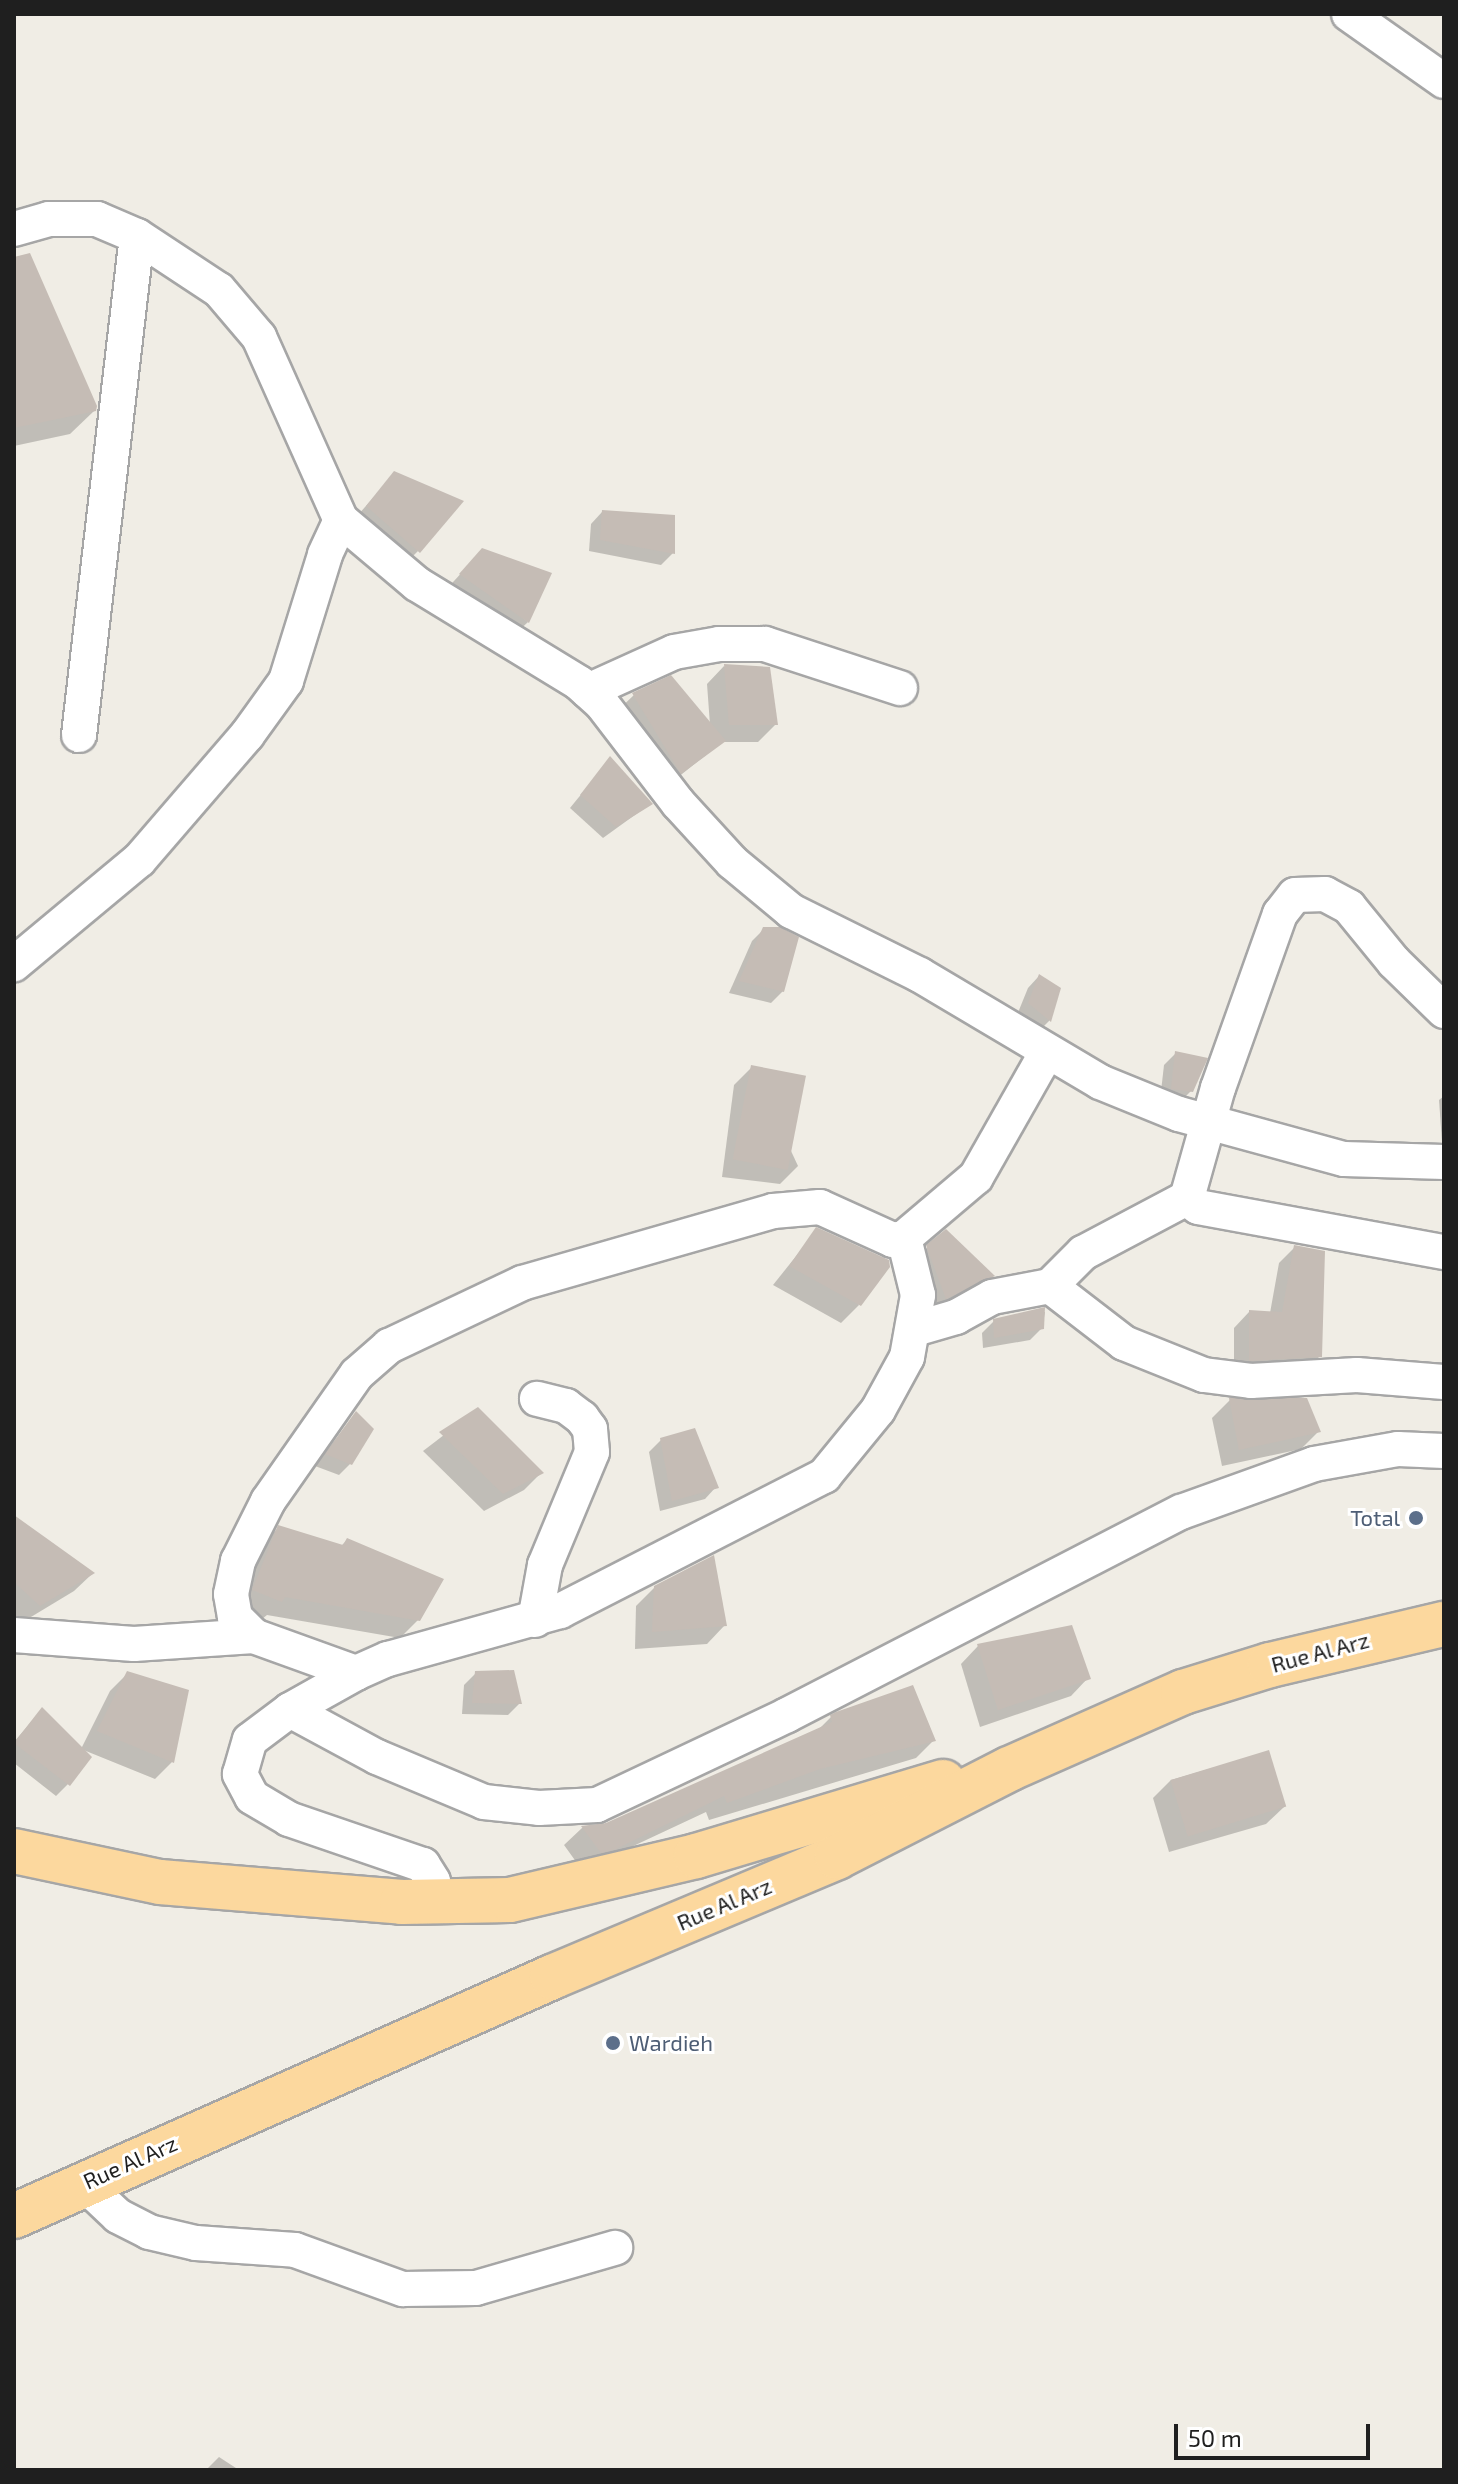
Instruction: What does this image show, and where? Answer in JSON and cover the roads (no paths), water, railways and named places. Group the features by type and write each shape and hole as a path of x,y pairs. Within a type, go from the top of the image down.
{"main road":[{"name":"Rue Al Arz","path":"14,2216 83,2183 837,1857 1009,1769 1183,1692 1270,1665 1444,1624"},
{"path":"14,1851 160,1882 423,1902 510,1900 637,1872 892,1795 1009,1769"}],"street":[{"path":"1349,14 1444,81"},
{"path":"14,229 49,219 97,219 137,236 219,290 259,337 341,520 417,584 588,691 678,803 758,886 791,911 920,975 1100,1082 1207,1123 1344,1159 1444,1162"},
{"path":"79,735 137,236"},
{"path":"14,964 139,860 247,735 286,681 325,555 341,520"},
{"path":"588,691 674,652 719,644 765,644 900,688"},
{"path":"915,1329 956,1317 992,1297 1050,1286 1083,1253 1187,1198 1207,1123 1280,914 1295,895 1325,894 1349,907 1394,962 1444,1011"},
{"path":"356,1673 254,1636 241,1627 231,1606 238,1561 268,1501 357,1374 389,1346 522,1283 796,1206 820,1207 893,1240 904,1238 976,1177 1047,1052"},
{"path":"1187,1198 1198,1207 1444,1252"},
{"path":"423,1902 433,1881 423,1865 289,1819 264,1807 242,1784 241,1762 250,1740 290,1710 356,1673 434,1645 535,1620 824,1476 896,1383 915,1329 918,1295 904,1238"},
{"path":"1050,1286 1124,1343 1204,1375 1251,1381 1399,1376 1444,1382"},
{"path":"535,1620 545,1565 592,1452 590,1429 582,1418 566,1406 537,1399"},
{"path":"290,1710 390,1763 484,1802 539,1808 597,1805 787,1715 1181,1512 1314,1464 1398,1449 1444,1451"},
{"path":"14,1635 134,1644 254,1636"},
{"path":"83,2183 118,2216 149,2232 196,2243 295,2250 403,2289 476,2288 615,2248"}],"place":[{"name":"Total","path":"1416,1518"},
{"name":"Wardieh","path":"613,2043"}]}
